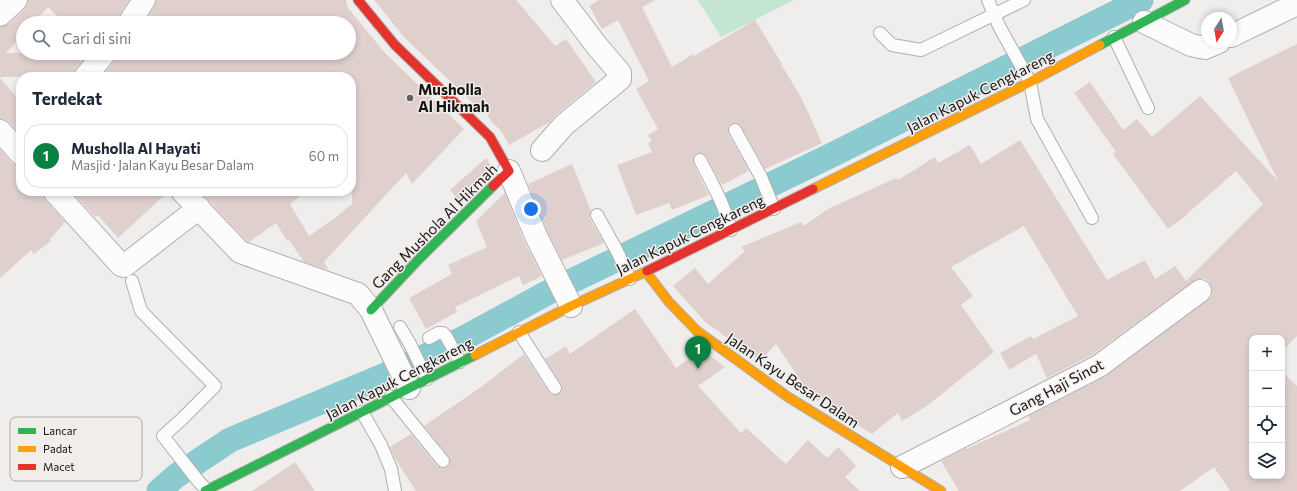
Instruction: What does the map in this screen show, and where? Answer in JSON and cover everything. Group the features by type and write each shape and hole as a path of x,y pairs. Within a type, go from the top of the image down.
{"street":[{"path":"0,15 16,0"},
{"path":"134,16 144,0"},
{"name":"Gang Mushola Al Hikmah","path":"358,0 395,45 490,137 509,171 420,258 371,310"},
{"path":"542,150 564,125 620,79 621,76 620,72 597,46 562,0"},
{"name":"Jalan Kapuk Cengkareng","path":"204,488 362,412 458,358 519,332 568,301 628,275 646,272 730,226 1114,37 1185,0"},
{"path":"1237,33 1297,4"},
{"path":"1144,22 1191,45 1201,47"},
{"path":"89,72 99,60"},
{"path":"2,136 16,149"},
{"path":"509,171 536,236 568,301"},
{"path":"59,196 121,265 124,266 199,208"},
{"path":"187,196 240,252 358,294 394,335 411,384"},
{"name":"Jalan Kayu Besar Dalam","path":"646,272 669,302 697,331 788,397 941,491"},
{"name":"Gang Haji Sinot","path":"902,467 1100,366 1200,291"}],"lane":[{"path":"988,0 1006,39 1028,78 1037,119 1092,218"},
{"path":"880,33 892,45 921,50 1024,0"},
{"path":"1114,37 1148,108"},
{"path":"735,130 760,177 773,206"},
{"path":"700,160 716,192 730,226"},
{"path":"597,215 617,251 628,275"},
{"path":"132,281 141,311 215,386 163,436 204,488"},
{"path":"519,332 555,388"},
{"path":"429,338 438,333 443,333 458,358"},
{"path":"394,335 410,344 411,384 443,461"},
{"path":"362,412 381,445 391,469 395,491"}],"green space":[{"path":"698,0 794,0 721,37"}],"building":[{"path":"28,0 129,0 119,16 57,16 48,7 40,16 18,16 28,4"},
{"path":"156,0 346,0 348,8 355,16 148,16 154,7"},
{"path":"374,0 516,0 555,46 566,39 596,82 556,115 550,122 509,145 501,131 491,121 484,108 481,111 404,37"},
{"path":"599,0 655,0 642,7 672,67 693,54 694,56 755,20 802,99 822,143 765,169 741,126 736,123 732,123 728,126 728,133 749,171 722,185 706,156 701,153 697,153 694,156 693,163 709,195 672,210 669,203 636,215 617,165 652,152 648,143 652,141 648,135 658,129 636,89 649,81 618,20 602,29 589,6"},
{"path":"16,17 16,42 6,53 16,53 16,60 83,60 74,72 16,72 16,77 0,77 0,27 9,24"},
{"path":"356,18 385,53 464,129 412,184 406,173 324,262 329,270 304,262 289,240 287,241 276,223 249,242 247,241 205,196 300,196 290,204 309,236 335,218 352,204 352,196 356,196 356,72 105,72 115,61 356,60"},
{"path":"1297,44 1297,336 1285,348 1285,335 1249,335 1249,479 1285,479 1285,375 1297,386 1297,491 1230,491 1214,467 1180,491 959,491 941,461 966,448 1030,420 1028,416 1106,376 1207,301 1212,296 1212,289 1210,283 1205,279 1193,281 1092,355 1047,378 1036,354 1009,370 1000,353 1031,336 1033,339 1078,316 1024,226 951,267 973,296 961,305 994,352 927,406 902,421 898,413 872,434 843,416 825,396 818,401 811,396 776,344 760,361 705,322 673,286 695,268 708,284 745,251 741,247 801,222 804,226 828,209 896,178 898,180 935,157 938,163 970,145 981,164 1020,140 1107,280 1145,260 1155,279 1175,266 1186,281 1263,204 1236,171 1187,215 1168,229 1113,154 1116,152 1074,93 1090,82 1123,130 1137,119 1152,137 1200,96 1278,181 1228,78"},
{"path":"0,78 16,96 16,130 9,122 4,119 0,119"},
{"path":"0,150 16,165 16,196 44,196 65,222 50,239 51,241 34,254 31,250 0,278"},
{"path":"486,158 493,169 460,202 450,190"},
{"path":"572,164 591,211 590,219 604,243 562,260 547,231 528,184"},
{"path":"505,193 524,241 542,276 523,285 519,276 455,307 457,312 426,329 409,298 452,274 448,265 487,247 476,221"},
{"path":"76,196 164,196 118,238 98,215 95,217"},
{"path":"635,309 676,368 702,350 725,367 698,386 741,433 746,428 786,464 808,440 827,458 838,447 856,466 845,477 860,491 416,491 394,457 390,447 411,434 437,466 441,468 447,467 450,463 449,457 424,426 481,387 524,354 549,392 552,395 559,394 562,391 561,384 545,359 566,346 570,354"},
{"path":"295,462 315,491 252,491"}],"waterway":[{"path":"159,491 176,476 230,440 383,376 466,337 547,293 834,154 1141,0"}],"traffic: fast":[{"path":"1100,45 1185,0"},
{"path":"371,310 420,258 493,186"},
{"path":"205,491 475,355"}],"traffic: slow":[{"path":"813,189 1030,82 1100,45"},
{"path":"475,355 571,306 647,271"},
{"path":"646,272 669,302 697,331 788,397 941,491"}],"traffic: jam":[{"path":"358,0 395,45 490,137 509,171 493,186"},
{"path":"647,271 813,189"}],"place":[{"name":"Musholla Al Hikmah","path":"410,98"},
{"name":"Musholla Al Hayati","path":"698,369"}]}
